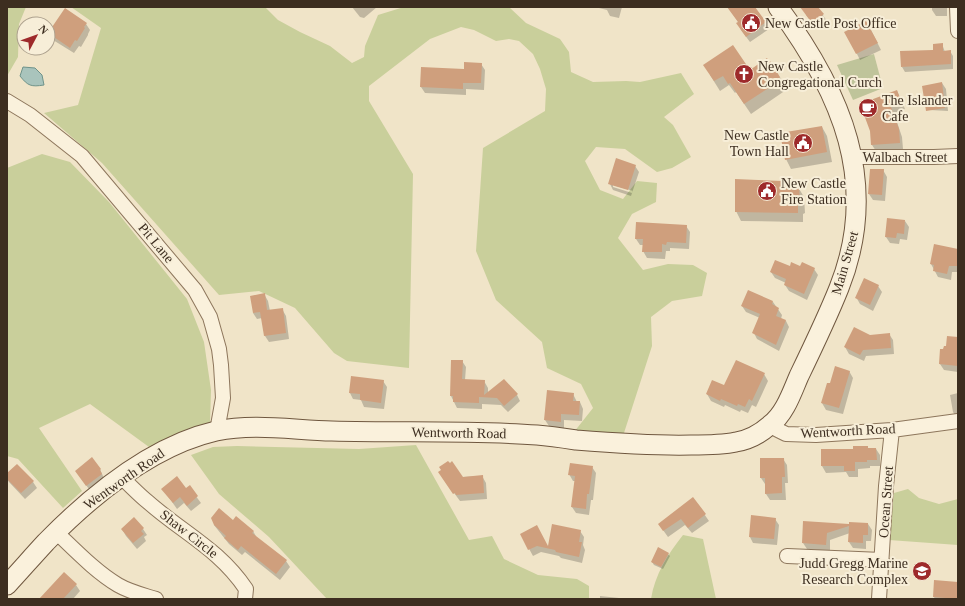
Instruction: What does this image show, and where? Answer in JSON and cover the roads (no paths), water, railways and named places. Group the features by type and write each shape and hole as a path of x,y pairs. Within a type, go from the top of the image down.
{"main road":[{"name":"Main Street","path":"770,426 780,416 829,313 846,268 854,237 856,222 856,190 853,157 844,127 820,74 799,36 778,7"},
{"name":"Wentworth Road","path":"7,585 56,532 83,506 121,477 155,454 169,447 185,440 217,431 256,428 337,431 478,432 674,446 737,442 752,437 770,426"}],"street":[{"path":"957,7 958,31"},
{"name":"Pit Lane","path":"7,101 30,115 82,156 195,290 210,316 219,349 223,398 217,431"},
{"name":"Walbach Street","path":"853,157 958,156"},
{"name":"Wentworth Road","path":"770,426 786,434 816,435 892,430 957,422"},
{"name":"Ocean Street","path":"879,599 886,486 892,430"},
{"name":"Shaw Circle","path":"121,477 148,503 216,554 246,589 245,599"},
{"path":"56,532 117,585 132,592 156,599"},
{"path":"787,556 882,560"}],"water":[{"path":"23,67 35,68 42,75 44,85 33,86 25,82 20,76"}],"place":[{"name":"New Castle Post Office","path":"751,23"},
{"name":"New Castle Congregational Curch","path":"744,74"},
{"name":"The Islander Cafe","path":"868,108"},
{"name":"New Castle Town Hall","path":"803,143"},
{"name":"New Castle Fire Station","path":"767,191"},
{"name":"Judd Gregg Marine Research Complex","path":"922,571"}]}
